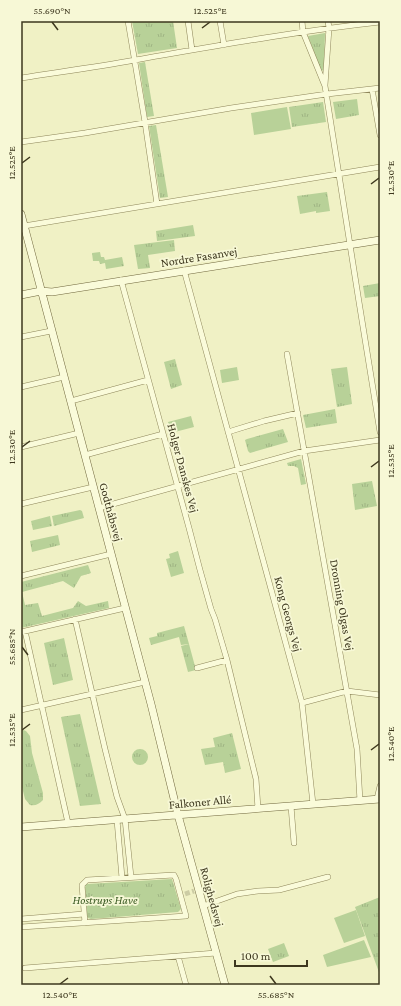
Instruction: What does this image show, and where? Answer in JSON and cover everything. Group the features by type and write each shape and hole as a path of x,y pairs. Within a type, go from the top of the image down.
{"street":[{"path":"128,21 146,122 157,204"},
{"path":"188,21 192,50"},
{"path":"220,21 224,44"},
{"path":"302,21 303,32 327,94 380,432"},
{"path":"325,86 329,28 328,21"},
{"path":"21,78 224,44 380,22"},
{"path":"21,142 231,108 380,88"},
{"path":"372,89 380,135"},
{"path":"24,226 380,167"},
{"name":"Godthåbsvej","path":"21,214 160,737 178,815"},
{"name":"Nordre Fasanvej","path":"21,295 41,291 52,292 380,240"},
{"name":"Kong Georgs Vej","path":"184,270 302,703 313,804"},
{"name":"Holger Danskes Vej","path":"121,280 200,570 227,660 256,779 258,809"},
{"path":"21,338 51,331"},
{"name":"Dronning Olgas Vej","path":"287,354 357,749 360,801"},
{"path":"21,387 64,377"},
{"path":"70,402 148,380"},
{"path":"228,432 298,413"},
{"path":"21,447 79,433"},
{"path":"85,455 163,434"},
{"path":"99,508 304,451 380,440"},
{"path":"21,504 93,487"},
{"path":"21,576 111,554"},
{"path":"68,823 42,705 23,631 126,608"},
{"path":"75,619 117,797 125,819 131,877"},
{"path":"197,668 227,660"},
{"path":"21,710 145,682"},
{"path":"302,703 347,692 380,695"},
{"path":"378,799 380,786"},
{"name":"Falkoner Allé","path":"21,827 378,799"},
{"path":"291,806 294,843"},
{"name":"Rolighedsvej","path":"178,815 196,890 203,906 225,985"},
{"path":"117,820 122,878"},
{"path":"21,927 186,916 182,894 176,878 173,875 131,877 87,880 82,884 85,922"},
{"path":"203,906 237,894 278,890 328,877"},
{"path":"21,919 84,914"},
{"path":"25,968 216,953"},
{"path":"178,956 186,985"}],"green space":[{"path":"132,21 173,21 177,48 138,54"},
{"path":"325,33 324,70 321,71 308,36"},
{"path":"145,62 154,116 147,117 139,63"},
{"path":"357,99 359,115 336,119 333,102"},
{"path":"323,102 326,122 292,127 289,107"},
{"path":"287,107 291,129 254,135 251,113"},
{"path":"156,125 168,197 160,198 149,126"},
{"path":"327,192 330,211 316,213 316,211 300,214 297,196"},
{"path":"193,225 195,236 157,241 156,231"},
{"path":"174,240 175,251 148,255 150,268 138,269 134,245"},
{"path":"100,252 101,257 104,257 105,260 122,257 124,266 106,269 105,263 100,264 99,261 93,261 92,253"},
{"path":"380,283 380,296 365,298 363,286"},
{"path":"175,359 182,385 171,389 164,362"},
{"path":"237,367 239,380 222,383 220,370"},
{"path":"347,367 352,404 337,407 331,369"},
{"path":"335,409 337,423 306,428 303,415"},
{"path":"191,416 194,427 171,433 168,422"},
{"path":"283,429 288,442 250,453 248,451 245,440"},
{"path":"301,459 306,484 301,485 298,468 288,466 287,463"},
{"path":"372,481 377,506 355,510 352,484"},
{"path":"80,510 82,511 84,518 54,526 52,516"},
{"path":"50,516 52,526 33,530 31,521"},
{"path":"58,535 60,545 32,552 30,541"},
{"path":"178,551 184,573 171,577 166,559 170,558 169,554"},
{"path":"88,565 91,573 81,576 74,588 63,581 22,592 25,605 38,603 42,616 73,608 78,601 86,606 108,601 109,608 21,628 21,582"},
{"path":"184,626 189,644 181,645 179,637 151,645 149,638 157,636 157,633"},
{"path":"64,638 73,680 53,685 44,643"},
{"path":"189,644 196,670 188,672 181,646"},
{"path":"80,714 101,804 80,806 61,717"},
{"path":"21,729 26,731 30,736 32,753 43,793 43,800 36,805 30,805 25,799 21,783"},
{"path":"232,733 241,769 225,773 223,762 205,765 201,749 215,747 213,738"},
{"path":"137,749 143,749 148,754 146,763 143,765 137,765 132,760 132,754"},
{"name":"Hostrups Have","path":"172,879 181,909 178,912 91,919 87,916 85,885 87,884"},
{"path":"380,897 380,975 355,907"},
{"path":"356,910 365,936 344,943 334,918"},
{"path":"364,940 371,957 327,967 323,955"},
{"path":"284,943 289,956 273,962 268,949"}],"tunnel":[{"path":"185,894 194,891"}]}
